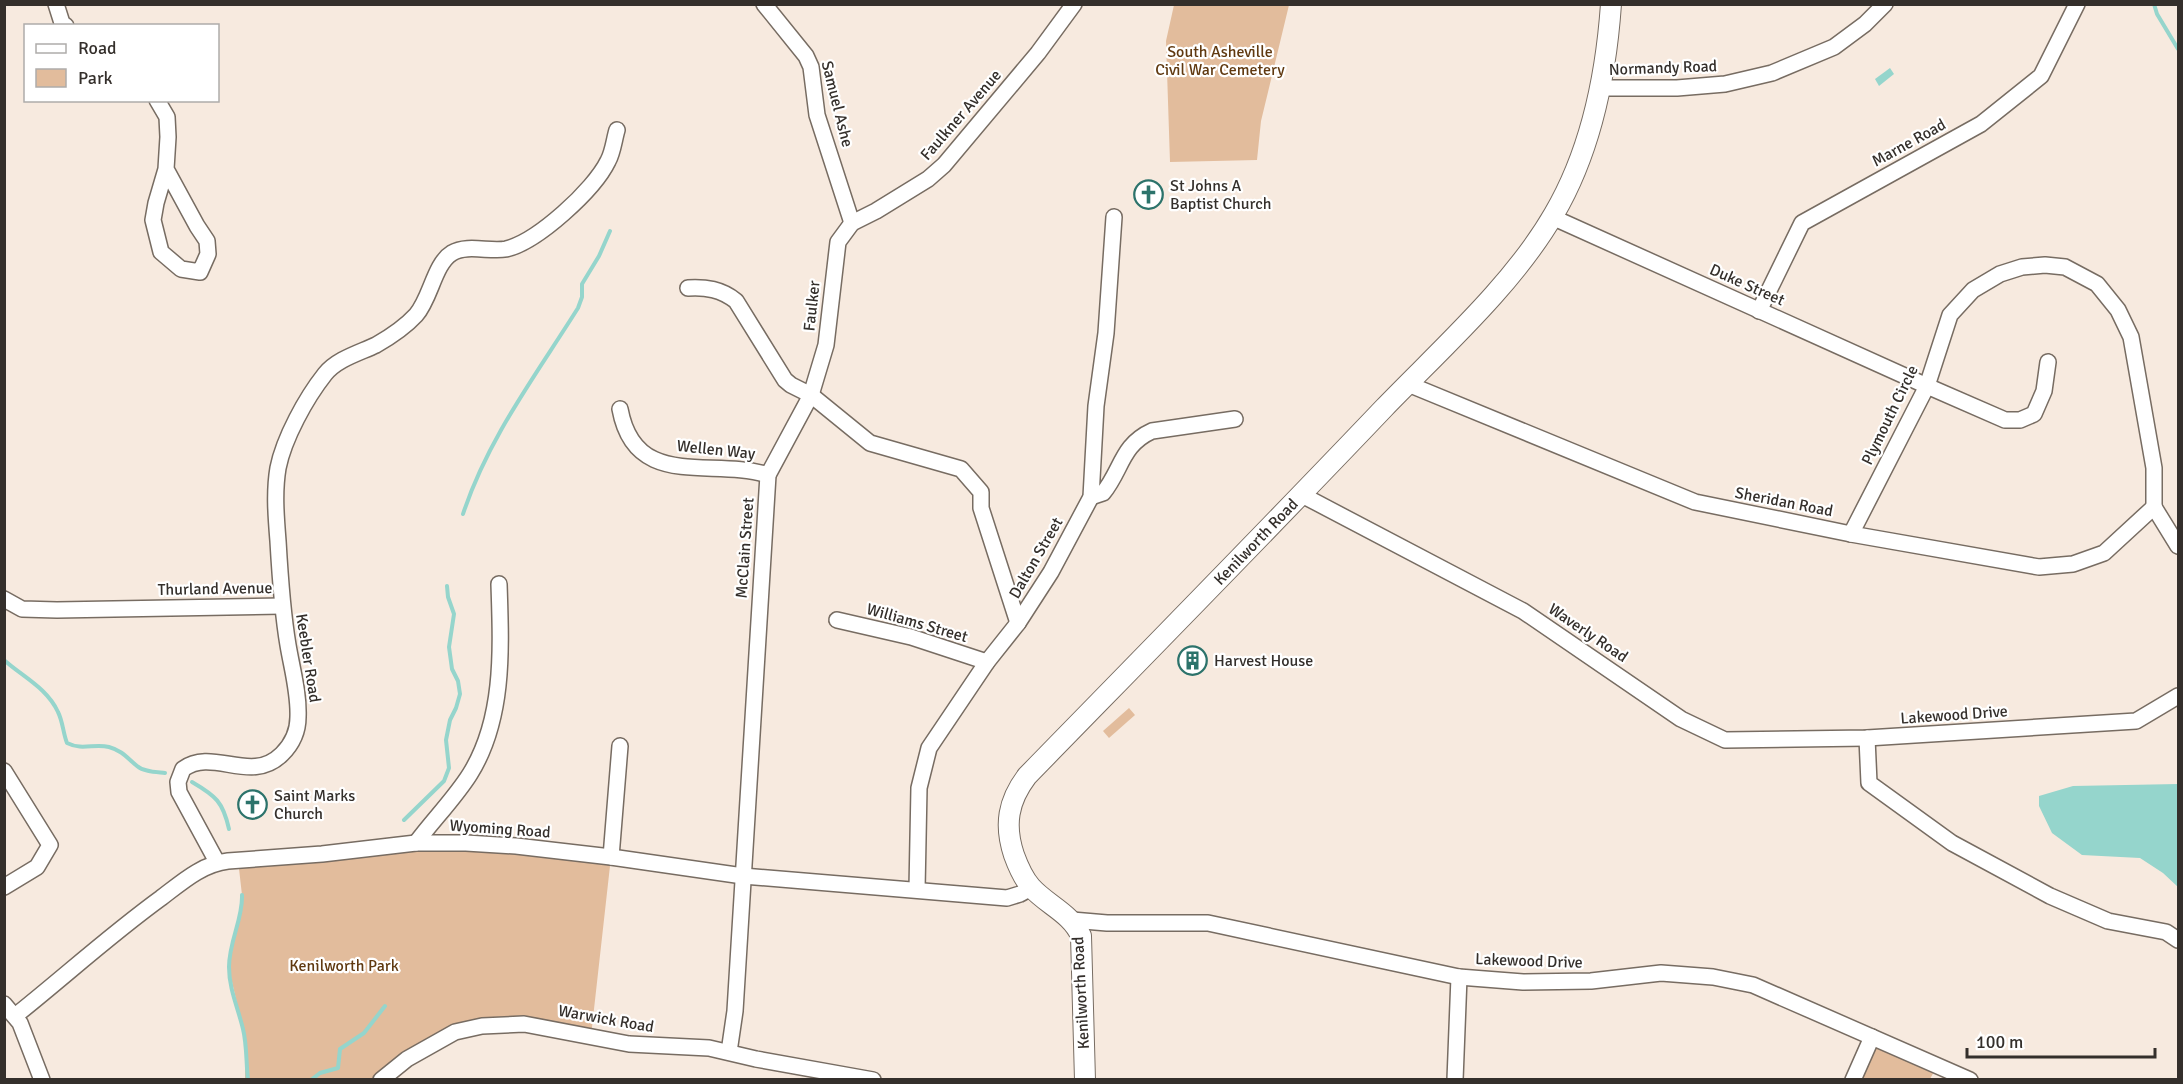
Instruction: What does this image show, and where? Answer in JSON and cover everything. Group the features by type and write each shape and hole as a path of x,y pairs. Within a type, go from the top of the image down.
{"street":[{"path":"56,4 63,24"},
{"name":"Samuel Ashe","path":"764,4 806,56 811,67 817,115 852,223"},
{"name":"Faulkner Avenue","path":"852,223 928,179 944,165 1038,53 1074,4"},
{"name":"Kenilworth Road","path":"1084,1080 1081,941 1072,920 1032,888 1017,865 1008,831 1009,811 1014,797 1022,783 1485,304 1520,263 1552,217 1580,159 1601,88 1611,4"},
{"name":"Normandy Road","path":"1601,88 1725,84 1772,73 1834,47 1865,24 1885,4"},
{"name":"Marne Road","path":"1760,311 1802,223 1981,124 2042,76 2077,4"},
{"path":"158,102 167,117 166,169 153,220 161,252 181,269 200,272 208,254 207,241 166,169"},
{"name":"Thurland Avenue","path":"4,599 22,609 57,610 282,606 275,498 278,467 292,430 309,397 326,372 347,357 394,334 416,315 428,298 442,262 453,252 472,249 499,250 517,246 536,235 586,192 608,161 617,130"},
{"name":"Dalton Street","path":"916,889 919,788 929,748 987,662 1018,624 1051,572 1091,497 1096,406 1106,333 1114,217"},
{"name":"Duke Street","path":"1552,217 2005,420 2020,420 2034,414 2044,391 2049,362"},
{"name":"Faulker","path":"811,395 826,345 838,242 852,223"},
{"name":"Plymouth Circle","path":"1851,534 1926,386 1950,315 1973,290 2000,274 2022,267 2045,265 2065,267 2097,284 2118,310 2131,337 2154,468 2154,507"},
{"path":"688,288 715,290 736,301 785,380 811,395 870,443 961,469 981,492 981,508 1018,624"},
{"name":"Sheridan Road","path":"1408,384 1695,502 1851,534 2040,567 2073,564 2104,553 2154,507"},
{"name":"McClain Street","path":"729,1052 735,1011 768,475 811,395"},
{"name":"Wellen Way","path":"620,409 625,432 638,449 652,460 679,466 748,471 768,475"},
{"path":"1091,497 1102,493 1129,448 1143,435 1152,431 1235,419"},
{"name":"Waverly Road","path":"1302,495 1523,611 1681,719 1725,740 1867,738"},
{"path":"2154,507 2178,546"},
{"path":"416,843 470,774 486,741 495,701 501,649 499,584"},
{"name":"Keebler Road","path":"217,862 179,792 179,775 188,765 197,762 259,767 282,755 293,740 298,721 297,699 282,606"},
{"name":"Williams Street","path":"837,620 911,637 987,662"},
{"name":"Lakewood Drive","path":"1867,738 2136,721 2178,696"},
{"path":"1867,738 1869,783 1952,843 2050,896 2108,921 2166,932 2178,940"},
{"path":"610,857 620,746"},
{"path":"4,771 50,844 38,867 4,886"},
{"name":"Wyoming Road","path":"10,1010 191,875 217,862 322,854 416,843 455,842 610,857 743,876 1007,898 1032,888"},
{"name":"Lakewood Drive","path":"1072,920 1107,923 1208,923 1459,977 1523,982 1591,981 1661,973 1713,977 1754,985 1970,1080"},
{"path":"1455,1080 1459,977"},
{"path":"10,1010 22,1028 42,1080"},
{"name":"Warwick Road","path":"381,1080 407,1059 446,1036 462,1030 489,1025 524,1024 629,1044 698,1047 873,1080"},
{"path":"1853,1080 1872,1037"}],"green space":[{"name":"South Asheville Civil War Cemetery","path":"1174,5 1289,5 1261,121 1257,160 1170,162 1166,41"},
{"path":"1129,708 1135,715 1109,738 1103,731"},
{"name":"Kenilworth Park","path":"394,845 611,857 591,1036 474,1027 381,1079 245,1079 245,1038 229,969 242,895 238,860"},
{"path":"1872,1037 1937,1066 1930,1079 1853,1080"}],"water":[{"path":"1890,68 1894,74 1879,86 1875,79"},
{"path":"2178,784 2178,887 2163,873 2140,858 2082,855 2052,833 2039,806 2039,796 2073,786"}],"waterway":[{"path":"2154,4 2157,14 2178,49"},
{"path":"463,514 473,486 499,433 578,308 582,297 582,284 599,256 610,231"},
{"path":"404,820 444,781 449,768 446,740 450,720 460,694 458,681 452,669 449,647 454,614 447,586"},
{"path":"4,660 48,696 60,716 67,743 78,746 109,747 143,769 165,773"},
{"path":"192,782 207,791 221,806 229,829"},
{"path":"242,895 242,904 231,948 229,975 244,1035 248,1080"},
{"path":"311,1080 320,1073 338,1068 340,1049 364,1033 385,1006"}],"place":[{"name":"St Johns A Baptist Church","path":"1149,195"},
{"name":"Harvest House","path":"1193,661"},
{"name":"Saint Marks Church","path":"253,805"}]}
